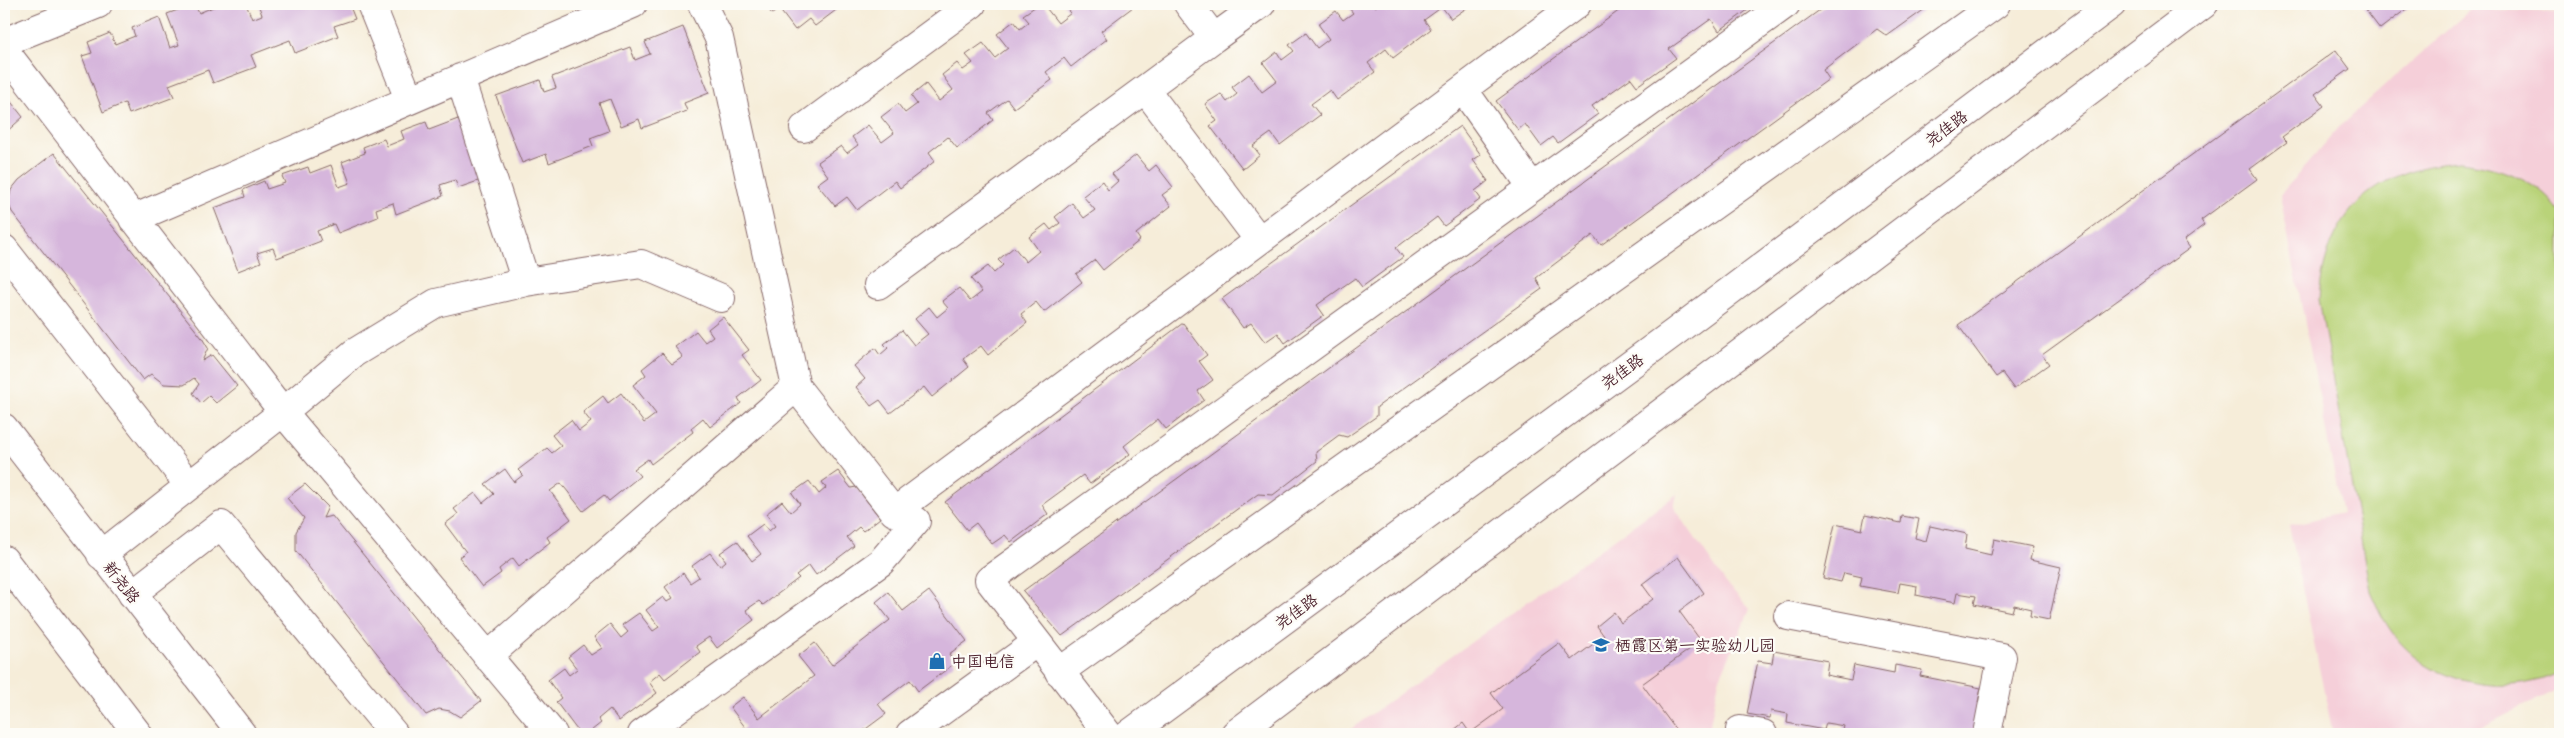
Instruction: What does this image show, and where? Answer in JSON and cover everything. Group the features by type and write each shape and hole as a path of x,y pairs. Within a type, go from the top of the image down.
{"main road":[{"path":"4,42 98,4"},
{"path":"371,4 409,99"},
{"path":"133,219 633,4"},
{"path":"642,734 881,562 916,521 894,512 796,387 718,38 702,4"},
{"path":"804,128 972,4"},
{"path":"1188,4 1214,38"},
{"path":"878,285 1260,4"},
{"path":"894,512 1577,4"},
{"path":"1108,734 989,580 1786,4"},
{"path":"1059,672 1996,4"},
{"name":"尧佳路","path":"1129,734 1667,338 2112,4"},
{"path":"1235,734 2204,4"},
{"path":"4,50 283,412 553,734"},
{"path":"460,78 526,282"},
{"path":"1145,89 1259,240"},
{"path":"1462,89 1532,187"},
{"path":"4,249 189,486"},
{"path":"101,555 283,412 354,353 436,303 526,282 641,264 721,298"},
{"path":"487,657 796,387"},
{"name":"新尧路","path":"4,428 242,734"},
{"path":"132,594 221,525 394,734"},
{"path":"4,560 138,734"},
{"path":"1788,616 2002,657 1987,734"},
{"path":"910,734 1037,642"}],"shaded area":[{"path":"2472,8 2560,13 2560,688 2468,734 2333,734 2289,525 2342,513 2280,195 2342,124"},
{"name":"栖霞区第一实验幼儿园","path":"1677,494 1674,507 1726,583 1750,609 1719,680 1708,734 1344,734"}],"green space":[{"path":"2459,162 2488,167 2515,176 2540,191 2560,212 2560,672 2540,680 2518,684 2474,683 2453,677 2433,668 2415,656 2399,641 2379,611 2370,591 2319,299 2324,269 2332,243 2344,220 2360,201 2379,186 2402,174 2429,166"}],"building":[{"path":"194,4 199,13 220,4 246,4 252,19 262,15 258,4 349,4 355,19 334,26 338,36 295,53 290,40 251,55 256,67 213,83 208,70 169,85 174,97 129,114 125,103 103,112 82,56 92,53 88,42 110,33 115,44 135,36 132,28 159,17 170,48 179,45 167,14"},
{"path":"764,4 844,4 815,26 809,19 795,30 779,9 772,14"},
{"path":"1039,4 1043,4 1058,23 1071,13 1063,4 1137,4 1101,31 1107,39 1071,67 1064,58 1046,72 1052,80 1014,108 1007,99 988,113 993,120 957,148 948,137 929,152 935,161 900,188 895,181 857,210 847,197 835,206 817,184 828,176 818,162 841,146 847,153 858,145 852,137 868,125 882,142 894,133 881,117 898,104 905,113 917,104 911,96 926,84 939,101 953,90 942,75 957,63 963,70 973,63 966,55 983,43 995,58 1008,48 997,34 1014,21 1020,29 1029,22 1023,15"},
{"path":"1346,4 1372,4 1375,7 1379,4 1472,4 1451,19 1442,7 1424,20 1431,29 1393,58 1386,49 1368,63 1375,72 1337,100 1330,90 1311,104 1320,115 1280,145 1271,133 1253,146 1260,155 1243,169 1210,126 1217,121 1205,104 1221,94 1227,102 1237,94 1232,87 1249,74 1262,92 1277,81 1263,63 1277,52 1282,60 1294,51 1289,45 1306,33 1317,48 1329,39 1318,24 1336,11 1343,20 1353,13"},
{"path":"1628,4 1756,4 1719,31 1711,19 1669,49 1676,58 1637,86 1631,78 1592,106 1598,114 1558,143 1553,137 1541,146 1525,124 1518,130 1496,101"},
{"path":"1828,4 1932,4 1887,36 1877,29 1823,70 1829,79 1601,245 1593,235 1536,278 1542,289 1377,407 1377,416 1347,437 1339,435 1316,452 1317,461 1273,495 1258,494 1062,636 1023,591"},
{"path":"2361,4 2413,4 2380,29"},
{"path":"683,27 709,93 684,103 687,111 642,128 639,119 621,126 610,99 599,103 609,131 590,138 593,146 549,163 546,154 522,163 496,96 540,80 544,92 556,88 552,77 630,47 635,60 650,54 645,42"},
{"path":"2336,50 2350,69 2315,94 2324,106 2282,137 2287,142 2250,169 2257,179 2201,220 2204,225 2184,240 2190,248 2042,355 2049,364 2014,389 2002,373 1996,377 1958,325"},
{"path":"4,93 23,117 4,134"},
{"path":"458,119 481,180 458,188 455,180 440,185 443,196 396,214 393,203 376,209 378,217 338,233 334,224 317,231 321,241 277,258 273,248 257,253 261,262 238,271 214,208 245,197 243,190 264,181 267,189 285,183 282,176 308,167 310,173 331,165 339,187 350,183 342,162 365,153 363,147 384,139 387,146 404,139 401,131 426,122 429,130"},
{"path":"1460,126 1481,155 1473,160 1488,181 1475,191 1481,199 1444,226 1437,217 1396,248 1403,257 1362,287 1355,278 1317,305 1324,315 1285,343 1278,333 1265,342 1251,323 1243,328 1222,299"},
{"path":"54,153 202,338 208,348 202,361 212,355 237,386 216,403 209,396 201,403 193,393 199,384 194,378 184,385 164,384 151,374 143,380 12,212 8,203 11,190 19,180"},
{"path":"1136,155 1149,171 1156,165 1173,187 1162,195 1171,206 1136,234 1140,240 1103,270 1095,260 1076,274 1082,282 1044,312 1036,302 1021,314 1027,323 988,355 981,346 963,359 969,367 932,397 924,387 890,413 880,400 871,406 856,387 865,379 854,366 875,348 880,355 888,348 884,344 902,330 914,345 928,334 915,319 929,307 937,317 948,308 942,301 959,288 970,301 982,292 971,279 988,266 994,273 1003,265 998,260 1014,247 1026,262 1039,251 1029,237 1046,224 1051,230 1060,223 1055,217 1072,203 1084,218 1095,210 1083,196 1102,181 1108,190 1118,181 1112,174"},
{"path":"723,317 749,350 742,355 761,380 738,398 741,403 710,427 703,418 691,428 693,432 651,464 648,459 634,469 640,476 609,501 604,495 583,511 561,483 550,491 571,519 547,537 550,542 519,566 513,558 499,569 501,573 482,587 459,557 466,552 445,524 458,514 454,509 475,493 483,503 494,494 485,484 505,469 514,482 523,475 518,470 547,448 552,453 561,446 552,435 571,420 579,431 591,422 583,412 603,396 608,403 621,393 644,423 656,414 633,385 646,375 642,369 662,353 672,364 683,357 675,347 696,331 705,342 713,336 708,329"},
{"path":"1183,323 1207,355 1199,361 1213,380 1198,391 1204,400 1166,429 1158,419 1124,446 1130,454 1090,484 1083,475 1042,505 1048,514 1011,542 1005,535 992,544 976,523 967,530 945,502"},
{"path":"838,471 851,488 856,487 880,518 863,531 859,527 847,537 854,546 816,575 809,565 796,575 799,578 763,605 759,601 746,610 754,620 717,648 709,637 696,646 700,652 665,679 660,673 649,682 657,693 619,721 610,709 598,719 601,723 587,734 580,734 556,702 561,698 548,680 564,668 569,675 577,669 568,657 583,645 591,655 602,648 594,637 610,624 621,638 628,632 622,625 639,613 653,631 659,627 646,610 663,597 667,602 673,598 665,587 683,573 690,583 699,577 692,566 710,553 720,566 726,561 720,553 737,541 752,561 761,554 747,536 763,524 769,531 775,526 766,514 782,501 791,512 800,504 792,493 809,481 819,494 826,488 822,482"},
{"path":"305,484 328,507 323,518 332,516 481,701 460,717 450,711 439,709 426,715 296,551 296,532 304,518 287,498"},
{"path":"1865,515 1901,523 1902,516 1919,519 1915,538 1926,541 1930,526 1967,534 1965,549 1991,555 1994,539 2033,547 2030,560 2061,567 2049,620 2030,616 2031,609 2014,605 2012,612 1974,604 1976,596 1957,593 1955,603 1916,595 1917,586 1900,583 1898,593 1860,586 1862,577 1844,573 1841,582 1823,578 1835,524 1862,530"},
{"path":"1678,557 1704,593 1679,611 1701,641 1642,684 1679,734 1449,734 1463,723 1470,733 1503,709 1491,693 1559,643 1572,660 1604,636 1597,626 1614,612 1621,623 1653,599 1642,584"},
{"path":"929,591 967,641 949,654 955,663 918,691 910,680 878,704 886,714 859,734 840,732 837,734 736,734 745,727 730,707 743,697 759,718 814,676 798,656 815,643 832,665 890,620 876,602 888,592 903,611"},
{"path":"1774,651 1828,661 1826,675 1851,680 1854,665 1894,673 1895,665 1922,670 1920,676 1981,688 1978,702 1985,704 1979,734 1885,732 1885,734 1842,734 1844,726 1826,723 1824,730 1787,723 1788,714 1771,711 1770,718 1747,714 1758,661 1772,663"}],"place":[{"name":"栖霞区第一实验幼儿园","path":"1601,645"},
{"name":"中国电信","path":"937,661"}]}
